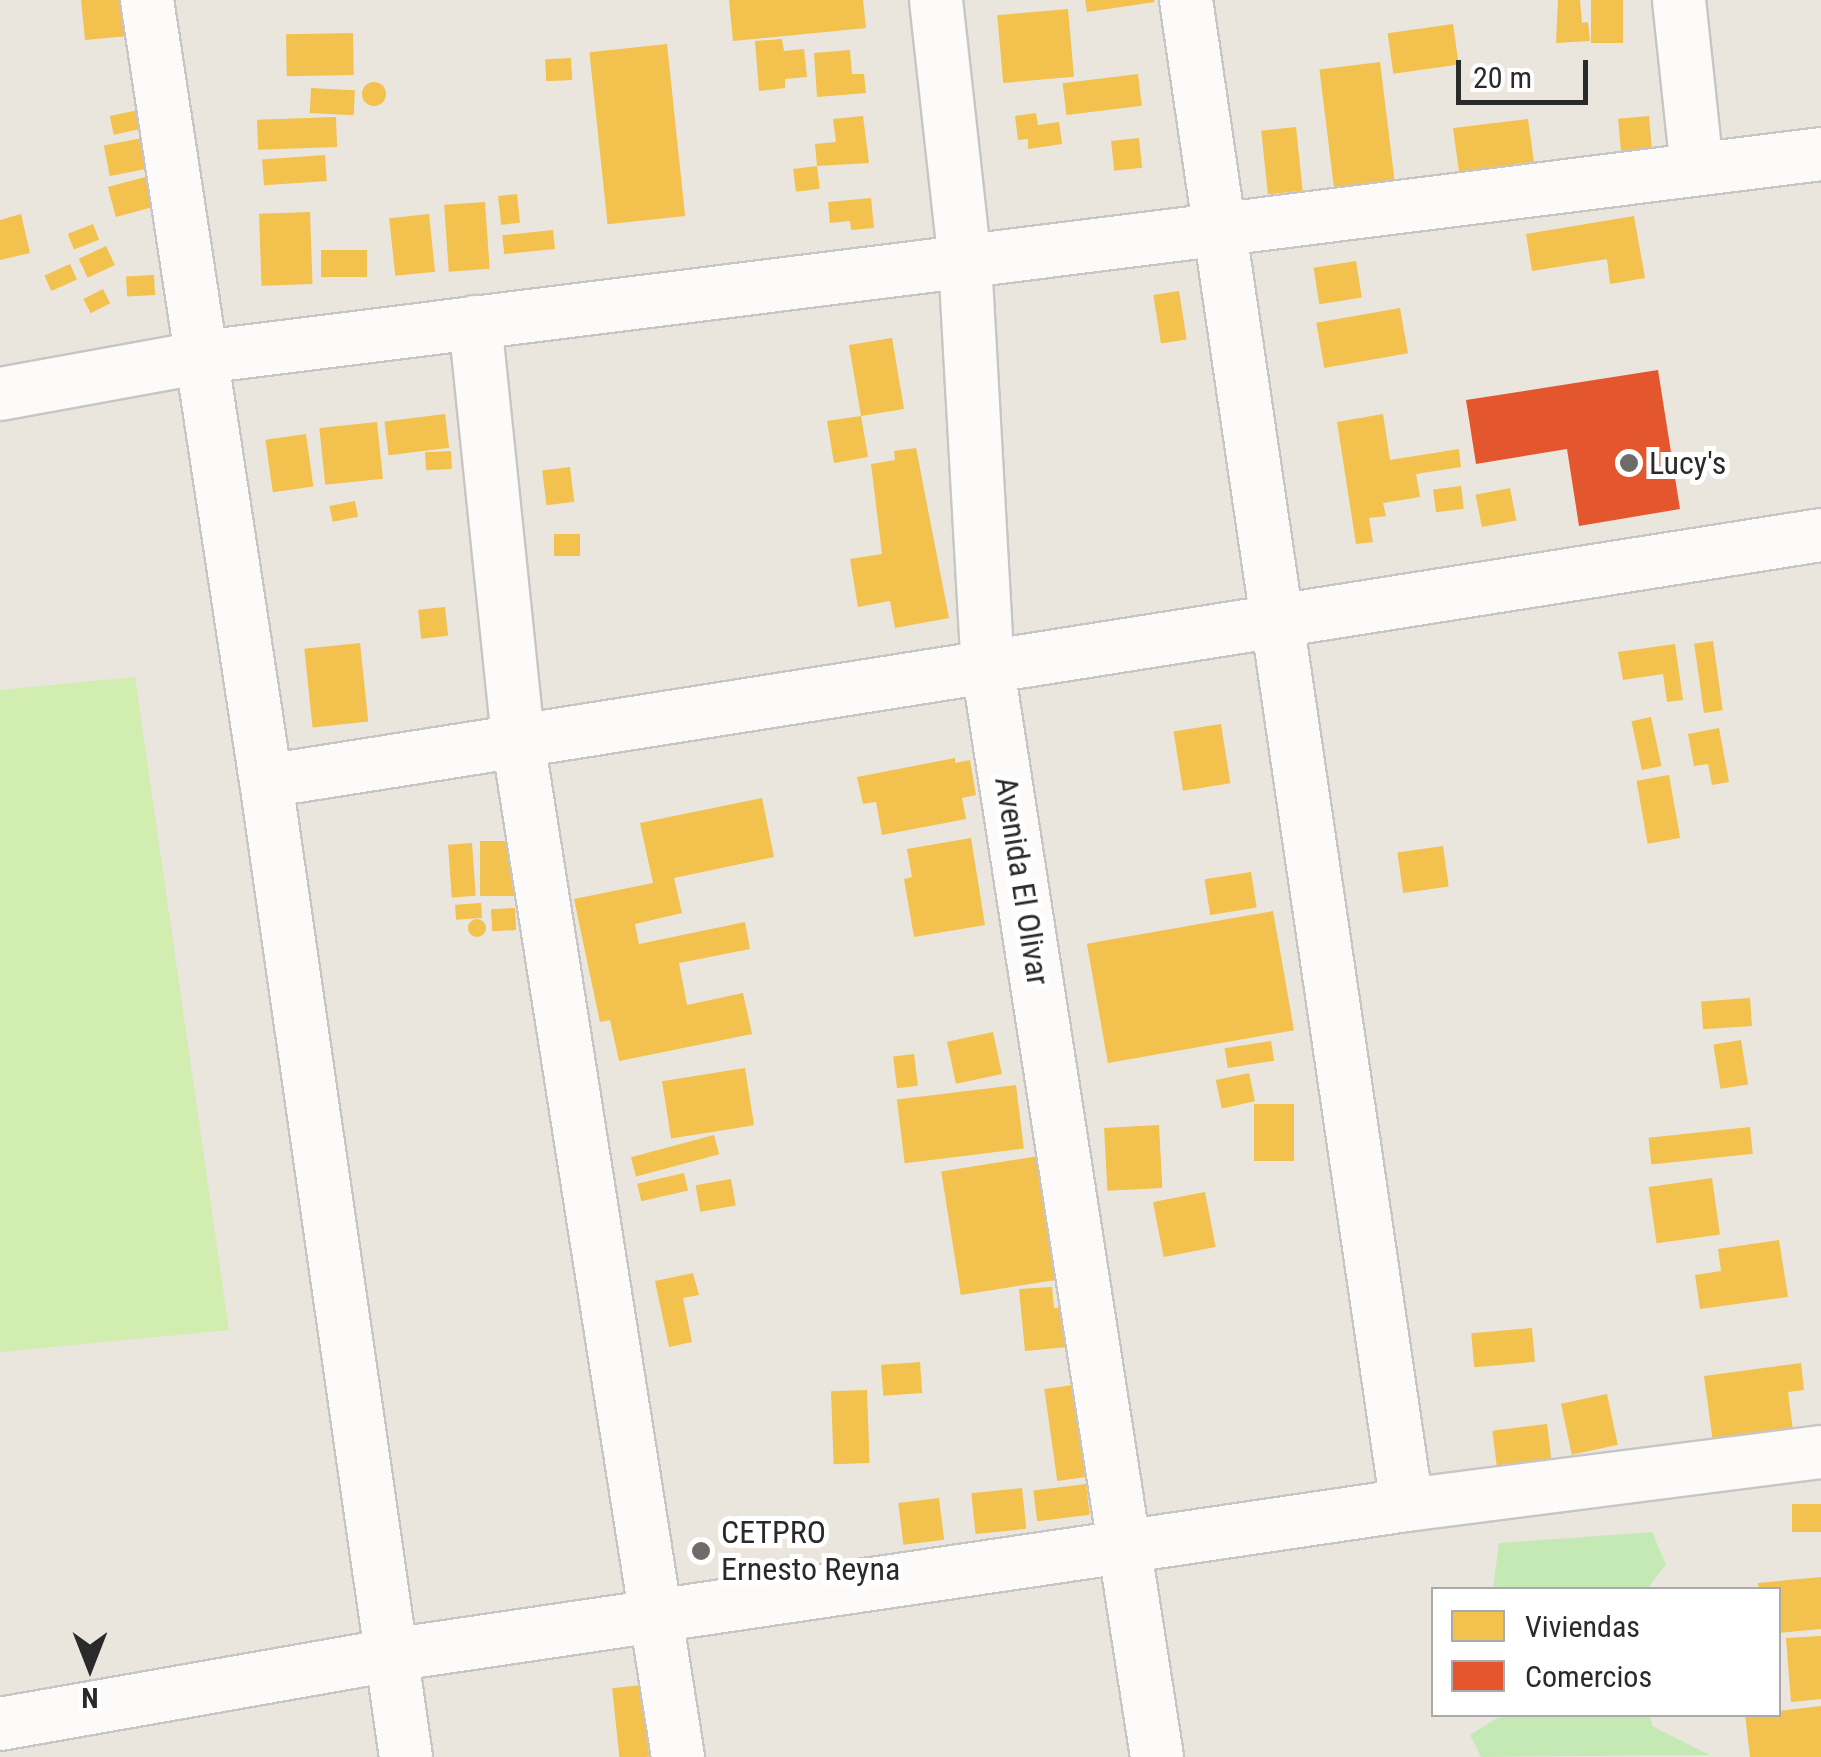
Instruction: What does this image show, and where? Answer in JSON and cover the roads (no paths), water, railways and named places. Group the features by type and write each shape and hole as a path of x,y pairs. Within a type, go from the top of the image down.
{"street":[{"path":"147,0 266,781 406,1757"},
{"name":"Avenida El Olivar","path":"936,0 965,261 988,669 1158,1757"},
{"path":"1186,0 1407,1505"},
{"path":"1679,0 1697,170"},
{"path":"0,394 202,357 1821,154"},
{"path":"475,322 518,741 678,1757"},
{"path":"266,781 1821,535"},
{"path":"5,1734 391,1655 1407,1505 1821,1452"}],"place":[{"name":"Lucy's","path":"1629,463"},
{"name":"CETPRO Ernesto Reyna","path":"701,1551"}]}
